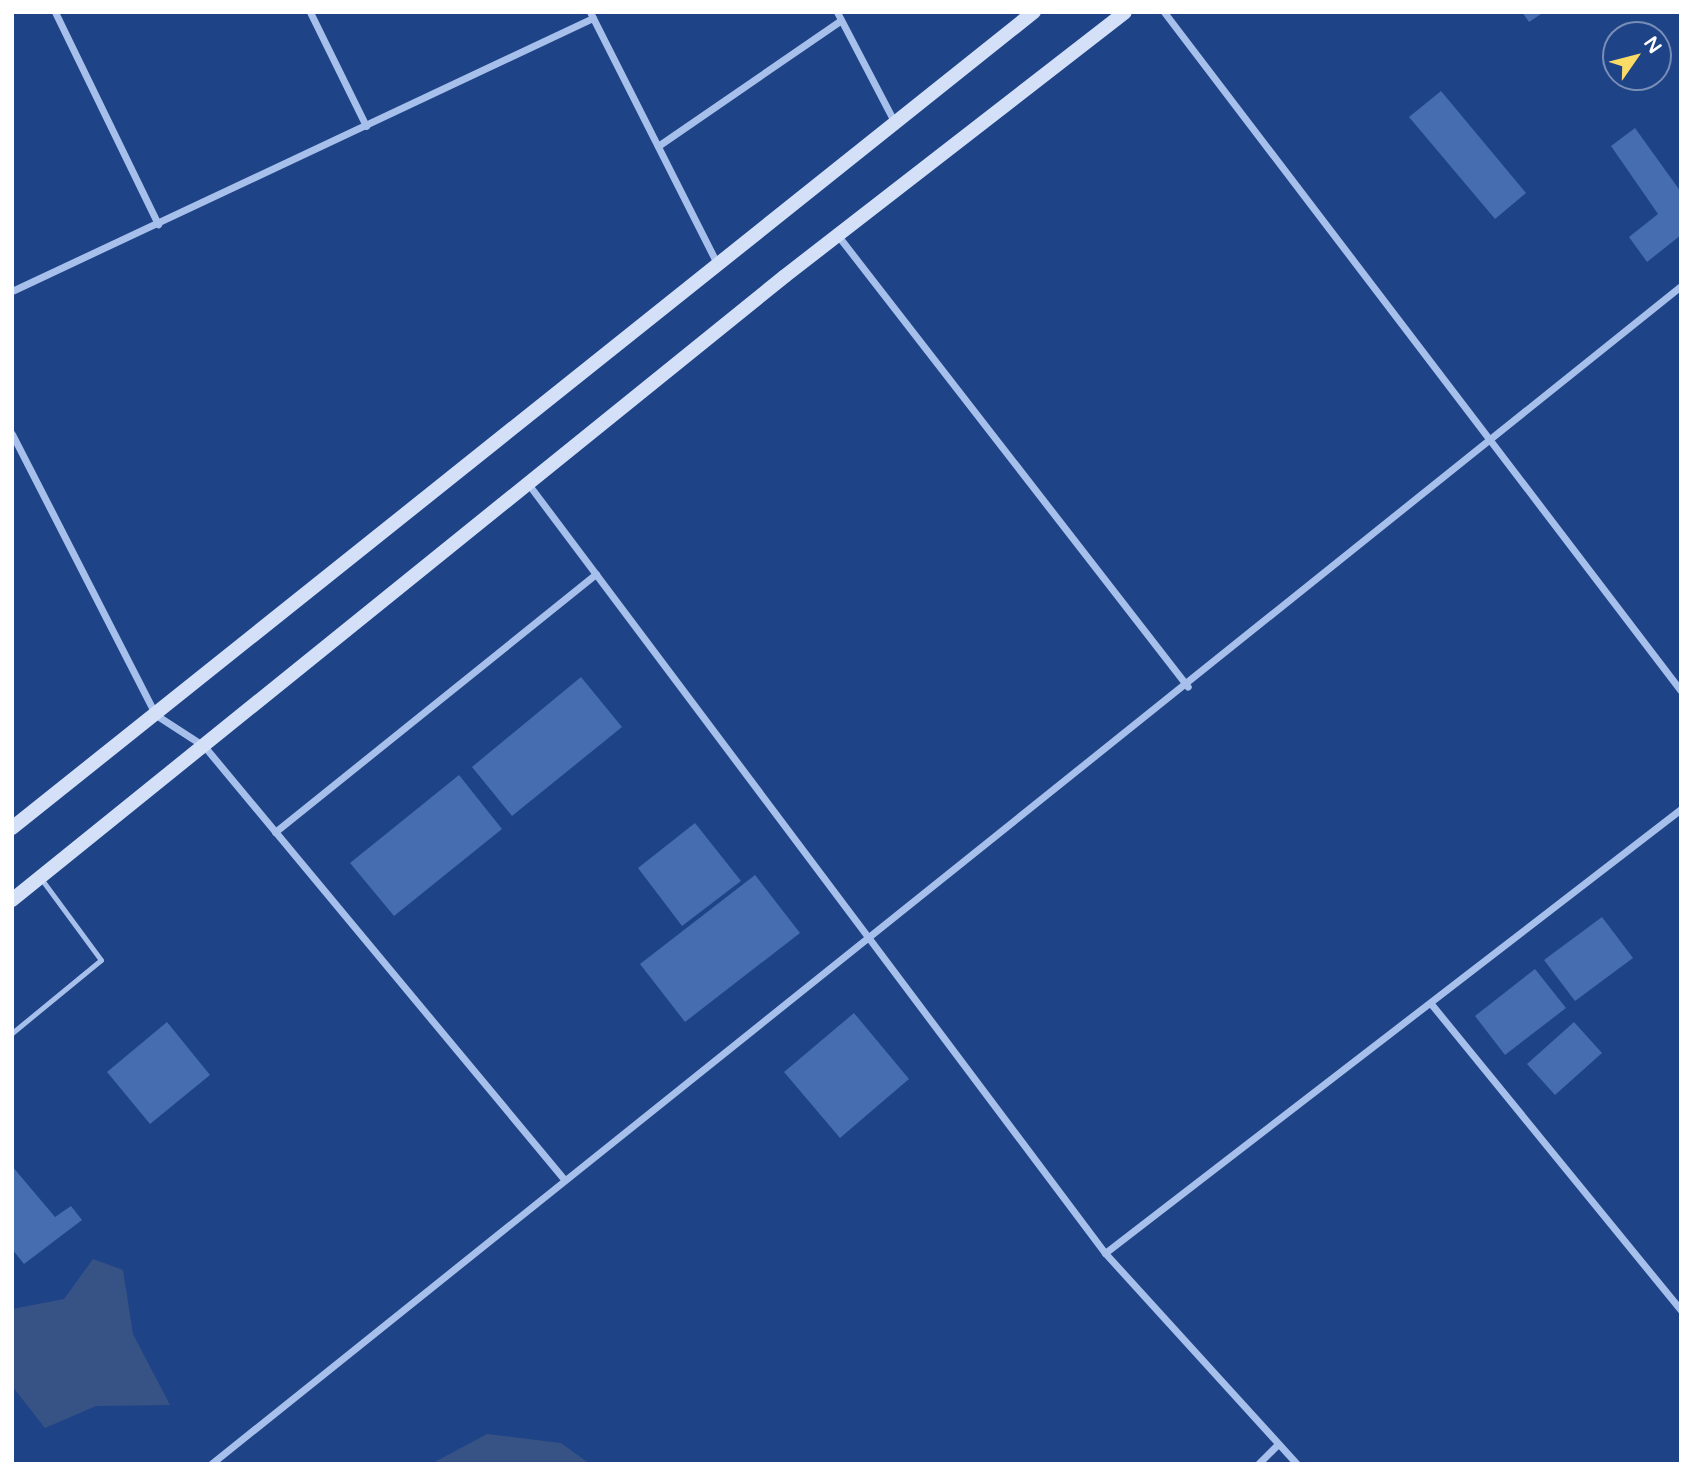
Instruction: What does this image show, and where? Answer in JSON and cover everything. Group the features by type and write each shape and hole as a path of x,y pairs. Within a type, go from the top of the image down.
{"main road":[{"path":"12,828 156,715 716,261 896,125 1034,12"},
{"path":"12,900 528,485 1125,12"}],"street":[{"path":"55,12 158,224"},
{"path":"310,12 366,126"},
{"path":"1164,12 1490,435 1681,691"},
{"path":"12,292 366,126 591,15 716,261"},
{"path":"658,146 839,16 896,125"},
{"path":"839,237 1188,687"},
{"path":"211,1464 563,1178 1188,687 1490,435 1681,286"},
{"path":"12,434 156,715 204,746 563,1178"},
{"path":"528,485 1105,1253 1297,1464"},
{"path":"275,832 596,574"},
{"path":"1105,1253 1432,1005 1681,809"},
{"path":"1432,1005 1681,1310"},
{"path":"1258,1464 1278,1444"}],"lane":[{"path":"12,1033 101,960 40,877"}],"water":[{"path":"93,1259 123,1270 133,1334 170,1405 96,1406 45,1428 12,1386 12,1309 64,1299"},
{"path":"487,1434 561,1443 590,1464 431,1464"}],"building":[{"path":"1522,12 1544,12 1529,22"},
{"path":"1441,91 1526,193 1495,219 1409,117"},
{"path":"1635,128 1681,192 1681,235 1647,262 1629,237 1658,214 1611,146"},
{"path":"581,677 622,727 512,816 472,767"},
{"path":"459,775 502,829 394,916 350,863"},
{"path":"695,823 741,881 682,926 638,868"},
{"path":"755,875 800,933 685,1022 640,964"},
{"path":"1602,917 1633,958 1575,1001 1544,960"},
{"path":"1535,969 1566,1008 1505,1055 1475,1016"},
{"path":"854,1013 909,1079 840,1138 784,1072"},
{"path":"167,1022 210,1075 150,1124 107,1072"},
{"path":"1574,1022 1602,1053 1555,1095 1527,1064"},
{"path":"12,1166 55,1217 71,1206 82,1220 24,1264 12,1249"}]}
